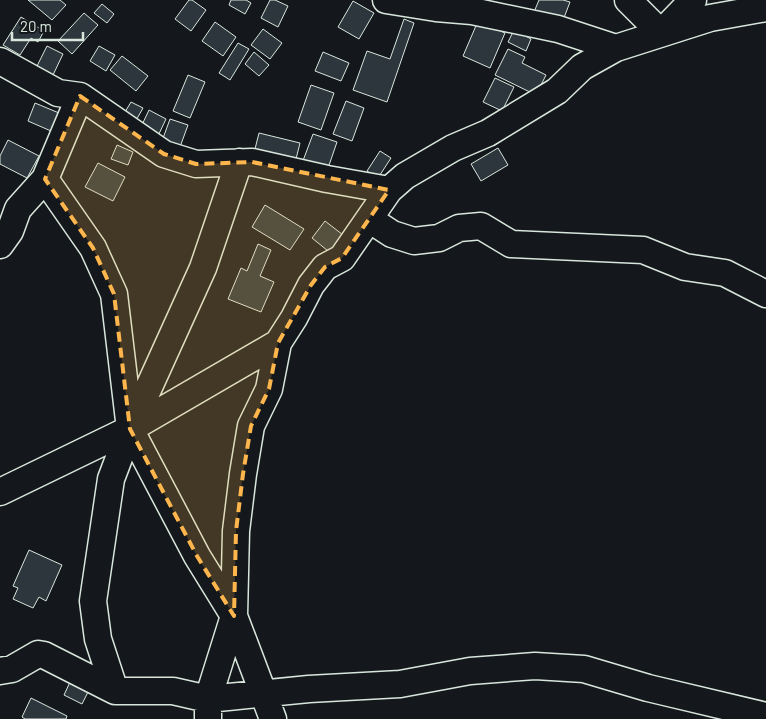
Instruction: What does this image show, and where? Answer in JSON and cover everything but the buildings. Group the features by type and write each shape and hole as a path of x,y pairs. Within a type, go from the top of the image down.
{"street":[{"path":"386,0 436,8 472,11 558,29 616,48"},
{"path":"628,0 661,34"},
{"path":"661,34 693,0"},
{"path":"208,709 234,616 236,531 243,474 252,426 269,389 278,343 294,318 311,285 325,268 342,258 389,190 405,176 453,148 488,133 557,91 582,67 616,48 710,18 766,8"},
{"path":"0,61 58,93 80,96 164,154 196,164 252,162 326,179 389,190"},
{"path":"3,236 18,209 45,179 80,96"},
{"path":"115,691 98,639 94,601 111,479 130,429 203,268 240,162"},
{"path":"45,179 93,248 114,294 130,429 198,556 234,616 273,719"},
{"path":"370,219 392,234 414,241 439,238 459,228 481,226 510,244 643,250 685,267 725,273 766,294"},
{"path":"0,492 130,429 278,343"},
{"path":"0,671 12,669 38,654 44,655 115,691 173,691 208,709 264,693 400,684 470,671 535,666 584,669 648,688 766,716"}],"highlighted area":[{"path":"80,96 164,154 196,164 252,162 389,190 342,258 325,267 311,285 278,343 269,389 251,426 243,474 236,531 234,616 197,556 130,429 114,294 93,248 45,179"}]}
